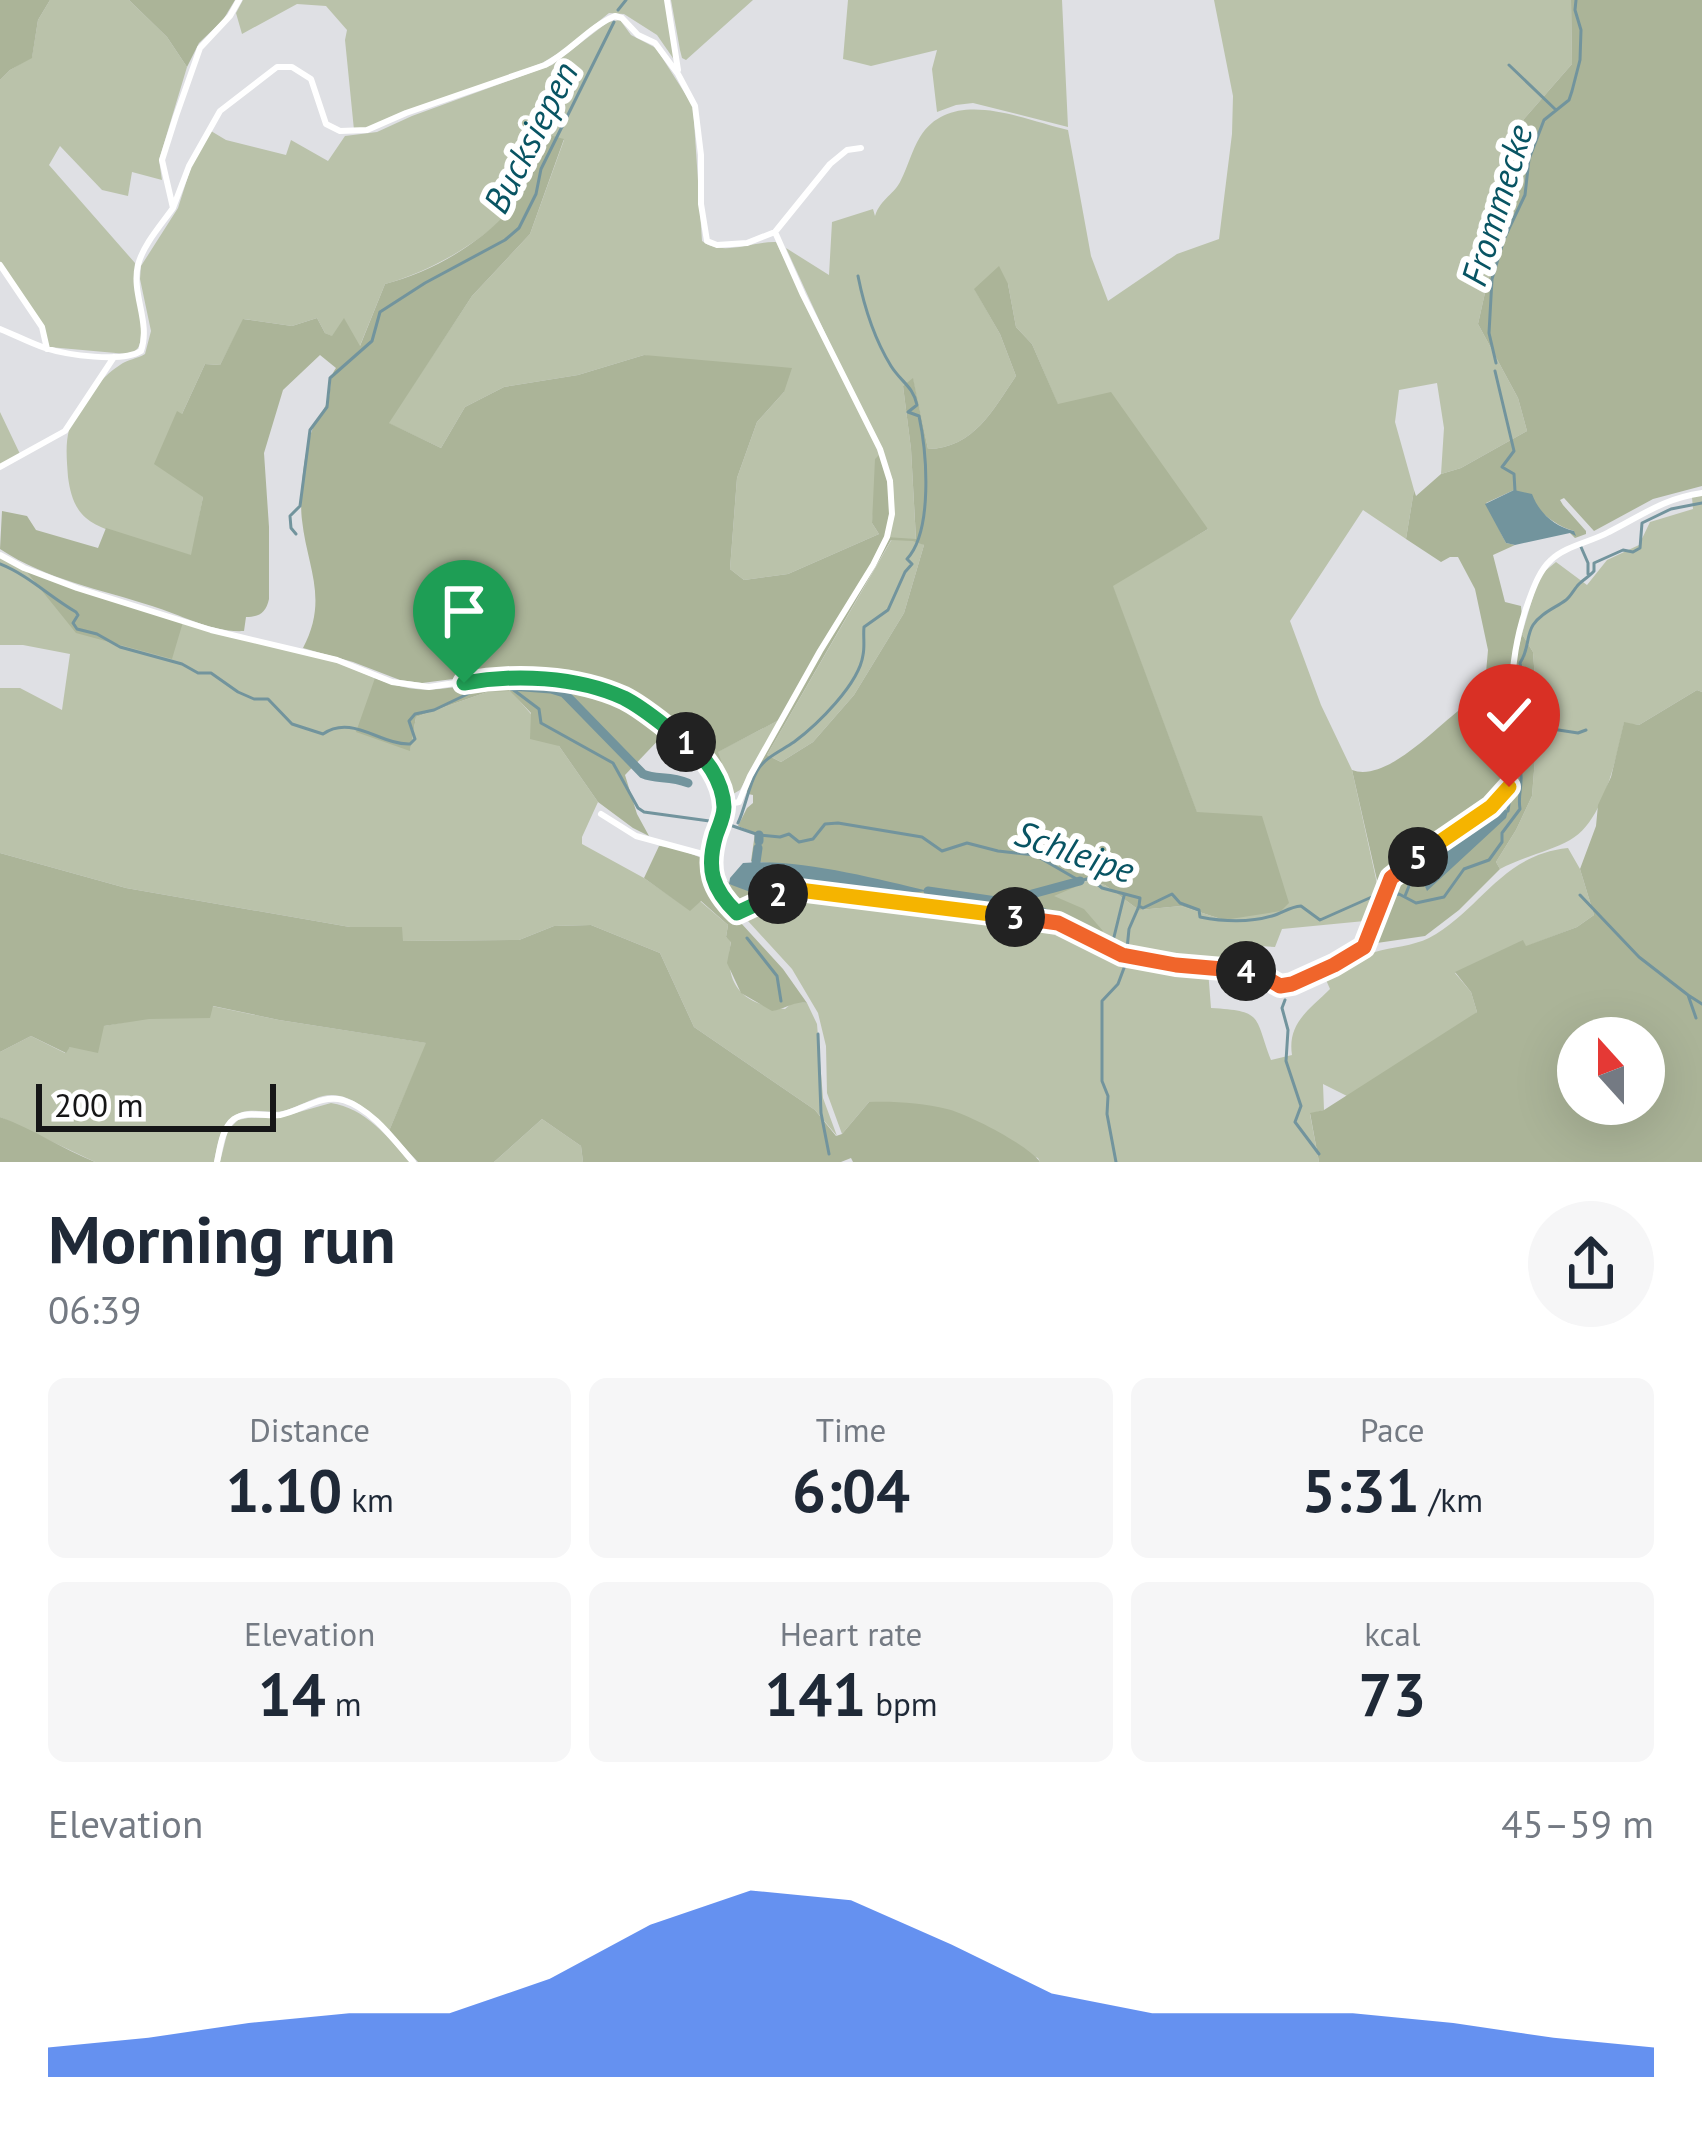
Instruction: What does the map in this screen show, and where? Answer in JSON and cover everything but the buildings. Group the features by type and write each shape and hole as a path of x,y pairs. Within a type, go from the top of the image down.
{"street":[{"path":"173,208 162,160 200,48 239,0"},
{"path":"667,0 678,74"},
{"path":"0,329 47,349 114,357 133,356 143,347 144,320 136,280 139,262 173,208 189,166 220,111 277,67 292,67 310,79 326,124 340,131 367,130 545,65 566,54 611,16 622,18 634,32 655,43 695,106 700,204 707,241 717,245 748,243 776,232 830,164 847,150 861,148"},
{"path":"724,806 739,802 808,671 873,565 892,514 890,481 880,449 776,232"},
{"path":"0,265 42,327 47,349"},
{"path":"0,467 65,431 114,357"},
{"path":"0,555 63,583 211,630 338,660 392,682 429,687 508,677 573,684 638,707 698,752 713,772 724,806 710,856 715,886 737,913 777,894 799,890 916,902 1058,923 1122,955 1248,972 1280,986 1334,965 1364,947 1398,872 1491,807 1509,787 1513,774 1510,675 1523,617 1546,565 1558,554 1609,533 1669,499 1702,494"},
{"path":"601,814 637,836 710,856"},
{"path":"217,1162 226,1128 238,1117 280,1115 335,1099 367,1114 413,1162"}],"green space":[{"path":"0,0 50,0 38,20 32,58 0,80"},
{"path":"50,0 129,0 167,37 187,67 159,160 162,180 132,172 128,196 102,190 60,146 49,165 135,263 141,335 136,350 127,354 49,347 44,327 0,263 0,80 32,57 38,20"},
{"path":"129,0 235,0 223,20 199,43 187,67 167,37"},
{"path":"243,0 665,0 675,61 657,35 624,14 609,13 542,63 354,130 347,30 326,6 297,4 242,34 236,13"},
{"path":"671,0 753,0 686,60"},
{"path":"848,0 1062,0 1068,127 973,103 937,112 932,69 937,50 871,66 843,59"},
{"path":"1214,0 1571,0 1572,64 1524,119 1478,324 1518,398 1527,431 1441,474 1444,428 1437,383 1399,390 1395,422 1414,490 1406,539 1363,510 1290,621 1321,705 1352,770 1378,888 1383,889 1375,920 1282,929 1275,947 1241,945 1229,951 1228,966 1158,959 1108,945 1091,938 1084,910 1052,896 1071,879 1105,885 1139,910 1181,906 1224,920 1197,813 1112,585 1208,529 1058,405 1032,344 1016,327 1008,284 975,290 1000,334 1016,376 981,425 958,442 928,449 913,380 903,386 916,540 924,545 904,613 854,695 813,742 781,762 767,755 892,539 887,537 894,510 893,481 786,248 829,275 832,222 873,209 875,216 898,185 920,137 950,113 969,110 1010,114 1068,130 1091,256 1108,301 1177,254 1219,239 1233,96"},
{"path":"1571,0 1702,0 1702,486 1653,499 1594,531 1564,498 1560,500 1563,505 1586,531 1575,538 1570,533 1574,531 1550,519 1514,490 1486,503 1506,543 1515,545 1493,555 1505,602 1521,606 1509,676 1512,773 1480,814 1398,868 1379,889 1352,770 1365,772 1395,761 1462,708 1475,704 1477,731 1481,730 1488,650 1475,589 1458,557 1441,562 1406,539 1414,490 1416,496 1441,474 1527,431 1518,398 1478,324 1524,119 1572,64"},
{"path":"620,20 631,35 656,48 693,106 702,241 719,248 776,242 880,454 872,523 879,534 788,574 744,580 730,569 737,478 757,422 784,392 644,355 578,375 504,387 465,407 441,448 388,423 472,296 530,234 564,140 535,131 525,155 534,156 519,200 493,228 458,252 385,284 359,348 344,319 333,337 317,318 292,326 244,319 220,365 205,364 182,414 203,497 192,556 107,530 82,514 68,477 72,421 105,377 145,354 151,331 141,266 178,208 191,167 211,131 226,140 286,155 291,140 328,161 345,136 377,132 552,65 608,22"},
{"path":"534,131 564,139 530,234 472,296 389,423 441,448 465,407 504,387 578,375 644,355 792,368 784,392 757,422 737,478 730,569 744,580 788,574 879,534 872,523 875,459 880,454 889,495 886,537 916,539 903,386 913,378 928,449 958,442 990,414 1016,376 1000,334 974,289 999,266 1008,284 1016,327 1032,344 1058,404 1111,392 1208,529 1113,586 1197,812 1262,816 1289,903 1281,911 1224,920 1181,906 1139,910 1105,885 1073,879 1075,887 1054,896 1084,909 1103,931 1091,938 1057,921 800,888 779,890 744,904 727,899 718,884 728,881 758,888 790,880 874,893 923,891 751,861 755,833 738,826 753,803 753,795 746,790 779,720 718,752 733,794 727,797 706,753 642,706 603,688 516,674 422,683 303,648 315,614 315,598 302,520 303,473 310,437 327,403 336,368 320,355 283,390 264,453 269,599 261,613 246,617 244,631 209,626 74,583 0,549 2,511 27,516 36,530 98,548 106,528 191,555 203,497 154,464 205,364 220,365 243,319 292,326 317,318 332,336 344,318 360,346 385,284 457,254 516,202 534,157 524,155","holes":["891,540 924,545 904,613 854,695 813,742 781,762 767,755"]},
{"path":"0,412 20,454 0,466"},
{"path":"1702,495 1702,692 1697,690 1639,725 1624,723 1607,788 1582,831 1500,869 1496,862 1532,796 1538,721 1533,652 1522,634 1539,576 1556,562 1587,585 1607,560 1639,545 1650,522 1693,509 1692,497"},
{"path":"0,557 25,571 183,622 337,662 375,678 410,750 416,717 487,692 510,690 559,746 598,802 582,844 690,910 700,901 728,925 730,970 747,997 785,1009 792,1003 807,1003 817,1024 823,1098 837,1136 815,1110 694,1027 660,953 591,925 554,926 519,940 402,941 402,927 350,927 126,888 0,853 0,688 20,688 62,710 70,654 0,645"},
{"path":"26,571 183,622 172,659 76,633"},
{"path":"1522,634 1533,652 1538,721 1532,796 1496,862 1500,869 1425,936 1370,944 1393,880 1514,782 1512,675"},
{"path":"375,678 425,690 502,680 547,681 632,706 667,731 625,775 649,836 598,802 559,746 530,739 531,713 510,691 487,692 416,717 410,751 356,732"},
{"path":"1697,690 1702,692 1702,1162 1319,1162 1310,1113 1324,1110 1477,1012 1471,992 1455,972 1523,940 1526,946 1577,927 1594,915 1580,869 1624,722 1639,725"},
{"path":"779,720 740,790 733,794 717,752"},
{"path":"659,846 707,860 711,884 720,900 783,969 807,1003 772,1011 741,993 727,963 728,925 701,901 690,911 644,878"},
{"path":"1568,848 1594,915 1577,927 1525,947 1523,941 1455,973 1471,992 1477,1012 1365,1105 1323,1084 1324,1110 1310,1114 1319,1162 1040,1162 869,1102 842,1134 827,1093 826,1046 818,1013 792,969 748,921 764,903 800,892 1058,926 1122,957 1208,970 1211,1008 1249,1014 1259,1025 1271,1060 1292,1055 1297,1025 1330,989 1323,973 1368,954 1429,938 1508,872 1545,853"},
{"path":"0,853 126,888 350,927 402,927 403,941 519,940 554,926 591,925 660,953 694,1027 815,1110 836,1136 869,1102 918,1104 982,1123 1040,1162 853,1162 851,1158 841,1162 583,1162 581,1146 542,1119 494,1162 418,1162 389,1131 426,1043 213,1006 210,1018 104,1026 98,1053 70,1047 66,1053 31,1036 0,1052"},
{"path":"212,1006 427,1043 389,1131 351,1100 323,1096 282,1111 248,1111 232,1117 223,1129 214,1162 95,1162 0,1117 0,1052 31,1036 65,1053 104,1026"},
{"path":"331,1103 365,1117 410,1162 220,1162 228,1130 238,1120 278,1118"},
{"path":"0,1117 24,1127 95,1162 0,1162"},
{"path":"542,1119 581,1146 583,1162 494,1162"}],"water":[{"path":"1514,490 1532,494 1548,518 1576,536 1506,543 1485,504"},
{"path":"1498,807 1508,811 1506,818 1427,891 1416,866"},
{"path":"743,863 811,866 928,891 868,892 786,880 753,893 729,884"}],"waterway":[{"name":"Bucksiepen","path":"618,10 626,0"},
{"name":"Frommecke","path":"1496,363 1489,333 1492,279 1525,195 1529,159 1544,120 1569,100 1572,91 1580,60 1576,0"},
{"name":"Bucksiepen","path":"296,534 290,516 300,506 310,430 327,407 330,378 372,341 380,312 519,228 536,194 541,169 614,22"},
{"path":"1509,65 1556,110"},
{"path":"738,823 760,766 814,725 854,678 863,655 864,627 888,610 912,564 907,559 921,530 924,450 919,416 908,412 917,405 880,345 858,276"},
{"name":"Frommecke","path":"1495,371 1514,451 1502,467 1514,474 1515,491"},
{"name":"Schleipe","path":"0,564 76,612 73,623 77,629 198,673 211,673 238,692 268,699 292,724 323,734 345,727 410,744 415,739 409,721 415,714 476,690 507,685 539,709 541,723 613,763 644,812 724,823 759,835 789,834 799,842 813,839 825,824 838,823 922,837 942,851 967,843 1035,855 1080,881 1090,878 1102,888 1140,898 1143,908 1172,894 1209,919 1254,920 1301,906 1320,920 1374,896 1399,894 1416,903 1444,897 1464,869 1489,860 1520,809 1518,748 1528,712 1520,663 1533,625 1568,598 1594,571 1594,563 1640,548 1642,523 1671,509 1702,503"},
{"name":"Frommecke","path":"1581,547 1588,574"},
{"path":"511,686 564,693 643,774 688,783"},
{"path":"1524,738 1552,729 1586,730"},
{"path":"1508,811 1510,797 1517,791"},
{"name":"Schleipe","path":"759,835 759,841"},
{"path":"756,862 758,848"},
{"path":"1405,896 1406,875 1415,868"},
{"path":"928,891 1003,902 1080,881"},
{"path":"1580,895 1639,957 1688,995 1696,1018"},
{"path":"1113,941 1124,896"},
{"path":"1018,899 1084,926"},
{"path":"1127,949 1139,906"},
{"path":"747,938 777,976 781,1001"},
{"path":"1116,1162 1102,1081 1102,1001 1118,984 1127,960"},
{"path":"1688,995 1702,1004"},
{"path":"1285,1000 1286,1061 1301,1106 1295,1122 1319,1154"},
{"path":"818,1034 821,1113 829,1154"}],"route":[{"path":"464,683 519,677 603,691 638,707 698,752 713,772 724,806 710,856 715,886 737,913 777,894 799,890 916,902 1058,923 1122,955 1248,972 1280,986 1334,965 1364,947 1391,878 1491,807 1509,787"}]}
